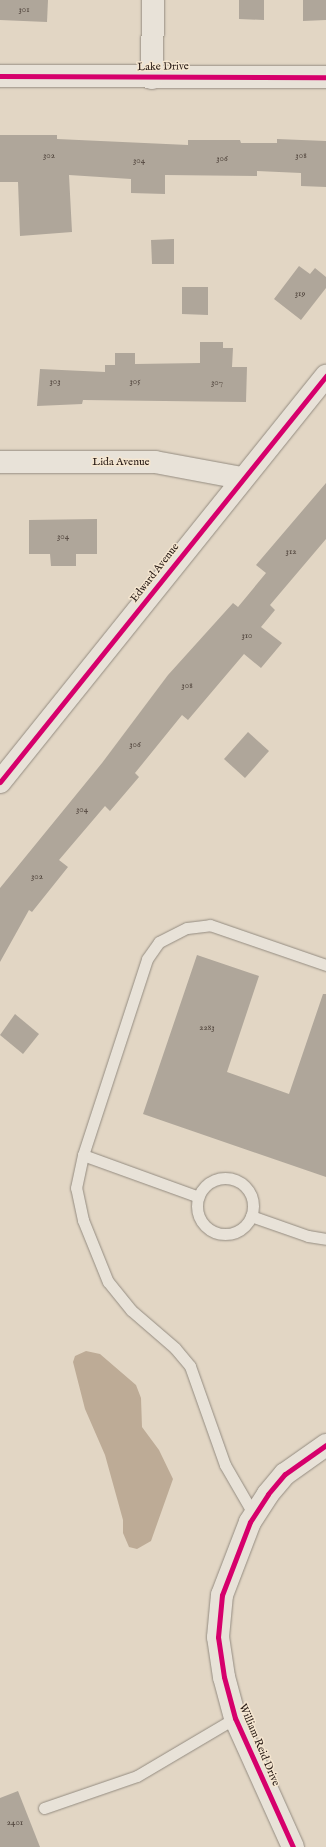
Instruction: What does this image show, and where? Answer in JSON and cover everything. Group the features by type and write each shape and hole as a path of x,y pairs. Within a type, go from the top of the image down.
{"street":[{"path":"152,78 153,0"},
{"name":"Lake Drive","path":"0,76 152,78 326,77"},
{"name":"Edward Avenue","path":"0,782 241,478 326,376"},
{"name":"Lida Avenue","path":"0,462 155,462 241,478"},
{"name":"William Reid Drive","path":"293,1847 235,1718 218,1637 222,1595 233,1558 254,1515 285,1474 326,1445"}],"lane":[{"path":"254,1515 225,1465 190,1366 175,1348 130,1310 108,1282 83,1220 76,1188 83,1154 147,959 159,942 187,928 210,925 326,965"},
{"path":"83,1154 199,1197"},
{"path":"230,1179 239,1182 251,1197 251,1216 241,1230 216,1233 202,1222 199,1197 211,1182 230,1179"},
{"path":"251,1216 308,1236 326,1239"},
{"path":"44,1808 137,1776 235,1718"}],"shaded area":[{"path":"86,1351 100,1354 136,1385 141,1398 142,1427 159,1450 173,1479 151,1541 137,1549 129,1547 123,1533 123,1520 105,1455 85,1409 73,1362 75,1356"}],"building":[{"path":"0,0 48,0 47,22 0,20"},
{"path":"239,0 264,0 264,20 239,19"},
{"path":"303,0 326,0 326,20 303,21"},
{"path":"0,135 57,135 57,139 188,145 188,140 240,140 241,143 277,143 277,139 326,141 326,187 301,186 301,173 257,171 257,176 165,175 165,194 131,193 131,179 69,175 72,232 20,236 18,182 0,182"},
{"path":"174,239 174,264 152,264 151,240"},
{"path":"299,266 310,274 315,268 326,277 326,288 301,320 274,299"},
{"path":"182,287 208,287 208,315 182,314"},
{"path":"200,342 223,342 223,348 233,348 232,367 247,367 246,402 83,400 82,404 37,406 40,369 105,372 105,365 115,365 115,353 135,353 135,364 200,363"},
{"path":"326,483 326,539 270,605 275,610 261,627 282,643 261,668 244,654 188,720 182,715 135,773 139,777 110,811 105,806 59,860 68,867 32,912 29,910 0,962 0,888 102,763 168,675 233,603 238,607 266,573 256,565"},
{"path":"97,519 97,554 76,554 76,566 51,566 50,554 29,554 29,520"},
{"path":"248,732 269,751 245,778 224,759"},
{"path":"197,955 259,976 227,1072 289,1094 323,994 326,994 326,1177 143,1114"},
{"path":"15,1014 39,1034 23,1054 0,1035"},
{"path":"18,1791 40,1847 0,1847 0,1798"}],"cycle path":[{"path":"0,76 326,77"},
{"path":"0,782 326,376"},
{"path":"293,1847 235,1718 224,1677 218,1637 222,1595 250,1522 268,1494 285,1474 326,1445"}]}
